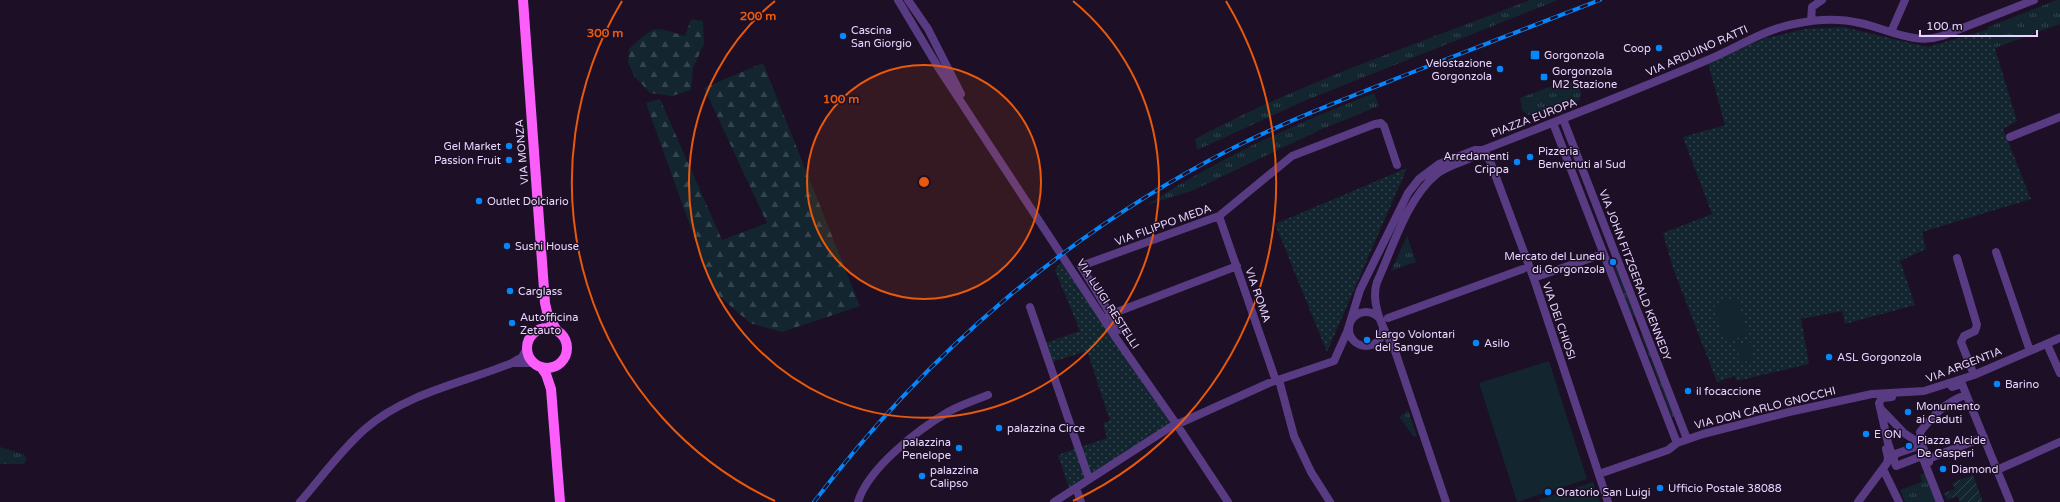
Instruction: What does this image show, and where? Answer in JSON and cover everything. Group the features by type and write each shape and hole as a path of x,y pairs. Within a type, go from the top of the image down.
{"main road":[{"name":"VIA MONZA","path":"523,0 545,303 548,316 556,329 564,336 567,345 566,355 558,364 554,376 551,394"},
{"name":"VIA MONZA","path":"545,303 538,330 531,336 527,348 529,355 538,365 549,382 560,502"},
{"path":"538,330 546,328 556,329"},
{"path":"538,365 549,368 558,364"}],"street":[{"name":"VIA LUIGI RESTELLI","path":"898,0 938,68 1054,241 1130,359 1177,424 1228,502"},
{"name":"VIA LUIGI RESTELLI","path":"908,0 928,29 971,116"},
{"path":"1811,21 1812,7 1822,0"},
{"path":"1891,32 1905,0"},
{"name":"VIA ARDUINO RATTI","path":"1593,107 1712,59 1774,30 1793,24 1811,21 1850,21 1919,39 1938,38 2034,0"},
{"name":"PIAZZA EUROPA","path":"1483,150 1593,107"},
{"path":"2010,137 2060,117"},
{"name":"VIA JOHN FITZGERALD KENNEDY","path":"1563,119 1687,439"},
{"name":"VIA FILIPPO MEDA","path":"1110,315 1081,266 1219,216 1292,156 1375,124 1381,123 1384,126 1397,165"},
{"name":"VIA JOHN FITZGERALD KENNEDY","path":"1553,123 1677,443"},
{"path":"1475,150 1483,150 1477,156 1449,167 1437,174 1414,201 1377,282 1375,292 1382,324 1380,339 1374,344 1366,346 1359,344 1353,340 1349,332 1354,307 1402,202 1411,188 1424,175 1439,164 1475,150"},
{"name":"VIA DEI CHIOSI","path":"1483,150 1490,161 1534,280 1608,502"},
{"name":"VIA ROMA","path":"1219,216 1278,380 1294,436 1311,472 1330,502"},
{"path":"1996,252 2030,351"},
{"path":"1539,276 1597,256"},
{"path":"1957,258 1977,323 1975,331 1964,336 1961,342 1974,375"},
{"path":"1110,315 1237,266"},
{"path":"1388,318 1523,269"},
{"path":"1030,307 1089,479"},
{"path":"1054,502 1177,424 1278,380 1336,359 1355,316 1365,312 1375,315 1382,324 1394,348 1446,502"},
{"name":"VIA LUIGI RESTELLI","path":"1110,315 1120,330"},
{"name":"VIA ARGENTIA","path":"1872,394 1921,392 1974,375 2060,338"},
{"path":"2047,344 2060,373"},
{"path":"300,502 359,435 381,416 418,397 512,363 522,357 527,348"},
{"path":"512,363 538,365"},
{"path":"1965,378 2011,502"},
{"path":"1940,502 1922,456 1896,466 1880,408 1879,403 1882,398 1918,397 1962,384 2011,502"},
{"path":"1858,502 1884,467 1888,456 1872,394"},
{"name":"VIA DON CARLO GNOCCHI","path":"1599,474 1668,450 1677,443 1687,439 1737,424 1872,394"},
{"path":"858,502 867,482 913,435 949,411 988,395"},
{"path":"1945,502 1922,445 1920,432 1935,412 1958,397 1966,395"},
{"path":"1887,398 1888,417"},
{"path":"1880,408 1904,433 1922,445"},
{"path":"1928,459 1984,437"},
{"path":"1999,469 2060,442"},
{"path":"1894,459 1895,454 1922,445"},
{"path":"1884,467 1899,502"},
{"path":"1076,488 1081,502"}],"green space":[{"path":"1530,0 1558,0 1304,101 1197,150 1195,139 1276,99"},
{"path":"2060,0 2060,24 1995,48 1988,27"},
{"path":"691,19 703,21 704,44 693,68 691,90 672,96 650,93 635,77 628,63 629,49 644,35 654,30 666,30 685,36"},
{"path":"1843,27 1928,47 1989,29 2017,121 2003,129 2031,199 1922,232 1926,249 1900,261 1915,305 1845,324 1842,311 1801,319 1809,364 1737,381 1735,376 1717,382 1673,268 1663,233 1712,214 1683,137 1725,125 1708,63 1763,39 1805,29"},
{"path":"763,63 860,306 782,332 750,323 717,294 710,281 646,103 660,99 722,240 767,223 704,88"},
{"path":"1565,81 1577,85 1581,92 1580,100 1528,115 1522,110 1520,98"},
{"path":"1374,93 1379,106 1322,129 1194,190 1147,205 1229,157 1315,117"},
{"path":"1407,168 1327,352 1275,224"},
{"path":"1407,236 1416,262 1391,271"},
{"path":"1061,262 1176,425 1070,491 1058,455 1107,438 1103,423 1110,421 1087,351 1049,363 1042,344 1080,331 1055,270"},
{"path":"1614,267 1616,267 1635,316 1632,316"},
{"path":"1737,297 1748,335 1724,342 1714,304"},
{"path":"1642,334 1674,416 1672,417 1641,335"},
{"path":"1750,341 1754,359 1741,363 1736,345"},
{"path":"1549,361 1587,479 1517,502 1479,383"},
{"path":"1408,410 1417,436 1414,437 1399,417"},
{"path":"0,447 23,454 27,459 24,464 0,464"},
{"path":"1928,472 1938,502 1905,502 1900,490 1922,482 1920,475"},
{"path":"1973,475 1983,502 1960,502 1957,496 1947,500 1944,493 1955,489 1952,483"},
{"path":"1593,482 1600,502 1540,502 1539,500"}],"railway":[{"path":"814,502 857,448 903,396 952,347 1003,301 1057,258 1113,218 1172,181 1233,148 1277,127 1367,90 1600,0"}],"place":[{"name":"Cascina San Giorgio","path":"843,36"},
{"name":"Coop","path":"1659,48"},
{"name":"Gorgonzola","path":"1535,55"},
{"name":"Velostazione Gorgonzola","path":"1500,69"},
{"name":"Gorgonzola M2 Stazione","path":"1544,77"},
{"name":"Gel Market","path":"509,146"},
{"name":"Pizzeria Benvenuti al Sud","path":"1530,157"},
{"name":"Passion Fruit","path":"509,160"},
{"name":"Arredamenti Crippa","path":"1517,162"},
{"name":"Outlet Dolciario","path":"479,201"},
{"name":"Sushi House","path":"507,246"},
{"name":"Mercato del Lunedì di Gorgonzola","path":"1613,262"},
{"name":"Carglass","path":"510,291"},
{"name":"Autofficina Zetauto","path":"512,323"},
{"name":"Largo Volontari del Sangue","path":"1367,340"},
{"name":"Asilo","path":"1476,343"},
{"name":"ASL Gorgonzola","path":"1829,357"},
{"name":"Barino","path":"1997,384"},
{"name":"il focaccione","path":"1688,391"},
{"name":"Monumento ai Caduti","path":"1908,412"},
{"name":"palazzina Circe","path":"999,428"},
{"name":"E ON","path":"1866,434"},
{"name":"Piazza Alcide De Gasperi","path":"1909,446"},
{"name":"palazzina Penelope","path":"959,448"},
{"name":"Diamond","path":"1943,469"},
{"name":"palazzina Calipso","path":"922,476"},
{"name":"Ufficio Postale 38088","path":"1660,488"},
{"name":"Oratorio San Luigi","path":"1548,492"}]}
